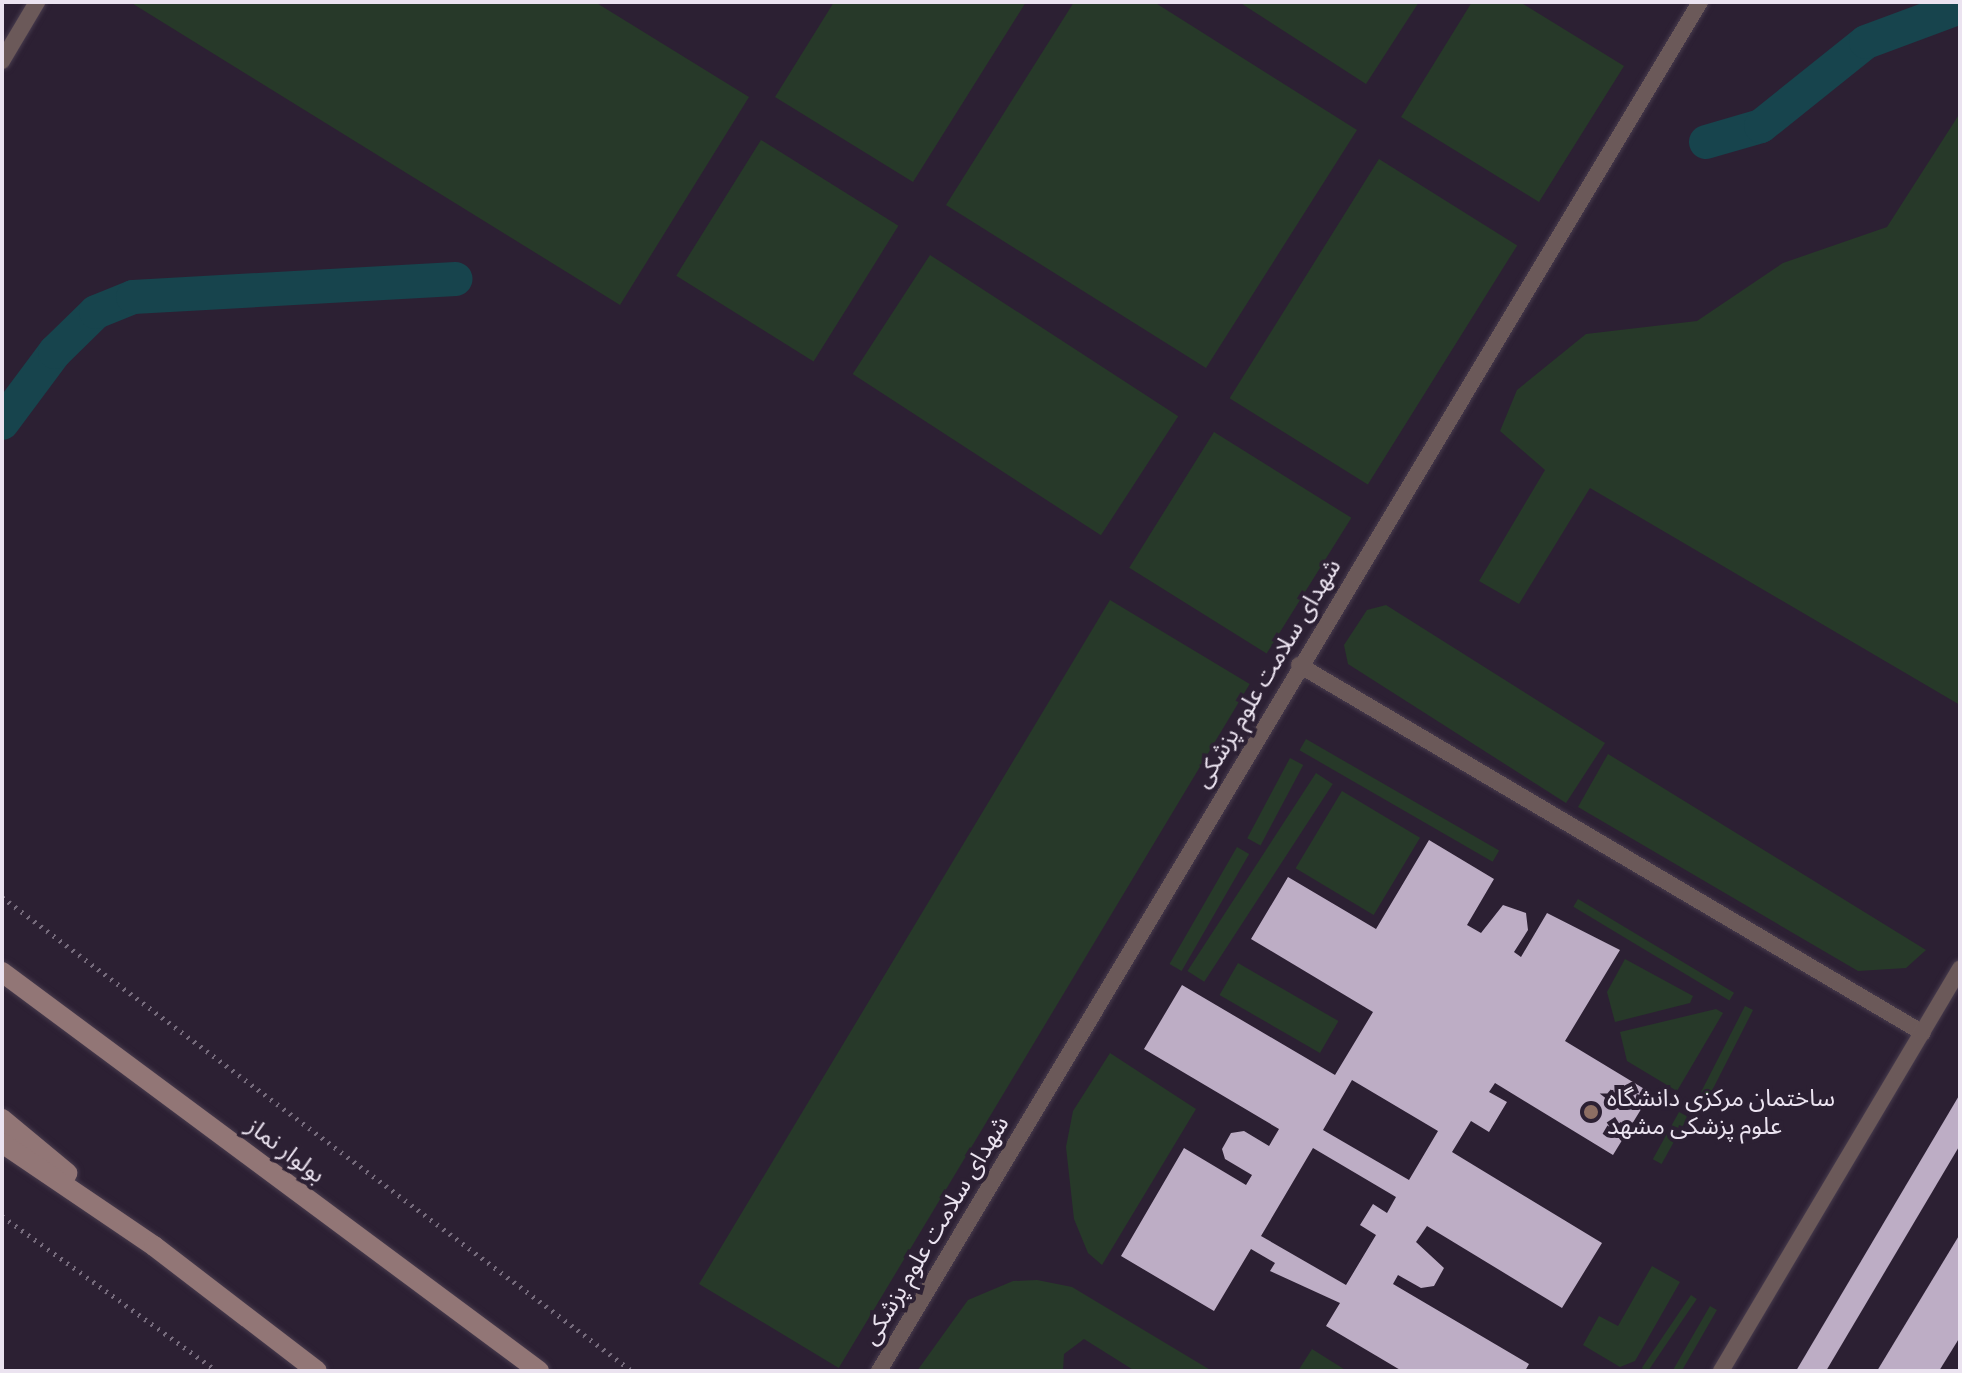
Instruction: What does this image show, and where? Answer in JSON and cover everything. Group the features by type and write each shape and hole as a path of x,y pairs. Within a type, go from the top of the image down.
{"main road":[{"name":"بولوار نماز","path":"2,972 539,1371"},
{"path":"2,1119 154,1246 317,1371"},
{"path":"2,1143 154,1246"}],"lane":[{"path":"2,61 37,2"},
{"name":"شهدای سلامت علوم پزشکی","path":"879,1371 1299,665 1700,2"},
{"path":"1299,665 1923,1033"},
{"path":"1721,1371 1960,969"}],"path":[{"path":"2,897 632,1371"},
{"path":"2,1216 217,1371"}],"green space":[{"path":"130,2 595,2 749,97 620,305"},
{"path":"834,2 1026,2 913,182 775,97"},
{"path":"1074,2 1154,2 1357,130 1206,368 946,205"},
{"path":"1239,2 1419,2 1366,84"},
{"path":"1472,2 1520,2 1624,66 1539,202 1401,117"},
{"path":"1960,113 1960,705 1590,488 1519,604 1479,581 1545,470 1500,431 1517,390 1586,334 1697,321 1783,263 1887,227"},
{"path":"761,140 898,226 814,362 676,276"},
{"path":"1379,159 1517,245 1368,485 1230,398"},
{"path":"930,255 1178,416 1101,535 853,374"},
{"path":"1214,432 1351,518 1267,654 1129,568"},
{"path":"1110,600 1250,684 839,1368 699,1284"},
{"path":"1386,605 1605,743 1566,803 1348,664 1344,645 1367,610"},
{"path":"1306,739 1499,851 1493,862 1300,750"},
{"path":"1608,754 1926,950 1906,968 1858,971 1578,807"},
{"path":"1290,758 1303,765 1261,845 1247,838"},
{"path":"1316,773 1333,784 1204,982 1187,971"},
{"path":"1342,791 1420,838 1374,915 1296,868"},
{"path":"1237,847 1249,854 1182,971 1170,964"},
{"path":"1578,899 1734,993 1729,1000 1573,907"},
{"path":"1625,959 1693,996 1690,1003 1615,1022 1607,992"},
{"path":"1238,963 1338,1021 1320,1053 1220,995"},
{"path":"1745,1006 1753,1010 1704,1107 1696,1103"},
{"path":"1716,1009 1723,1013 1677,1091 1627,1061 1620,1032"},
{"path":"1110,1053 1196,1109 1102,1265 1088,1253 1074,1219 1066,1147 1073,1111"},
{"path":"1679,1112 1688,1117 1662,1164 1653,1159"},
{"path":"1652,1266 1680,1282 1635,1361 1620,1367 1583,1345 1599,1316 1618,1326"},
{"path":"1037,1280 1072,1287 1212,1371 1135,1371 1084,1339 1064,1354 1063,1371 917,1371 968,1300 1013,1281"},
{"path":"1691,1295 1697,1299 1648,1371 1642,1368"},
{"path":"1710,1306 1717,1310 1682,1371 1672,1371"},
{"path":"1312,1349 1347,1371 1298,1371"}],"building":[{"name":"ساختمان مرکزی دانشگاه علوم پزشکی مشهد","path":"1429,840 1494,879 1467,925 1481,933 1503,905 1526,913 1528,930 1514,952 1521,957 1547,913 1620,950 1565,1041 1651,1093 1613,1155 1495,1083 1489,1092 1507,1102 1489,1132 1471,1121 1452,1152 1602,1243 1562,1308 1427,1226 1416,1242 1444,1268 1434,1286 1421,1288 1398,1275 1393,1284 1529,1364 1525,1371 1402,1371 1326,1326 1340,1303 1270,1271 1275,1263 1251,1249 1214,1311 1121,1256 1184,1148 1246,1185 1252,1175 1225,1159 1222,1149 1231,1133 1244,1131 1269,1146 1279,1129 1144,1049 1182,985 1335,1075 1373,1012 1251,939 1288,877 1376,929","holes":["1352,1080 1438,1131 1409,1180 1323,1130","1313,1148 1396,1197 1387,1213 1373,1204 1360,1225 1376,1235 1346,1285 1261,1236"]},
{"path":"1960,1094 1960,1145 1826,1371 1796,1371"},
{"path":"1960,1234 1960,1337 1939,1371 1877,1371"}],"waterway":[{"path":"1706,142 1761,126 1866,42 1960,7"},
{"path":"2,423 55,352 96,312 133,297 455,279"}],"place":[{"name":"ساختمان مرکزی دانشگاه علوم پزشکی مشهد","path":"1591,1112"}]}
